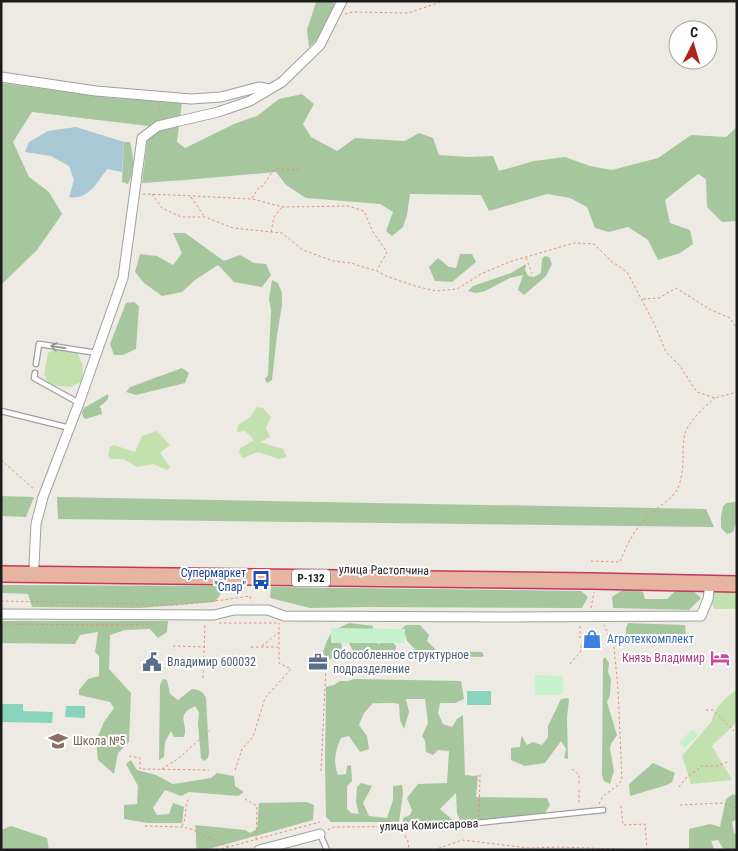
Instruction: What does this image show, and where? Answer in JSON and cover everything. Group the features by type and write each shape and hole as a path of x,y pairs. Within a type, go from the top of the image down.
{"highway":[{"name":"улица Растопчина","path":"1,565 737,574"},
{"name":"улица Растопчина","path":"1,574 737,584"}],"street":[{"path":"34,565 36,524 43,497 70,428 123,278 142,138 158,126 218,112 250,101 282,82 320,44 342,1"},
{"path":"1,77 96,91 191,100 221,97 258,87 270,89"},
{"path":"1,614 206,619 234,610 268,610 284,616 701,616 708,599 710,583"},
{"path":"259,850 320,834"}],"lane":[{"path":"36,364 39,344 97,353"},
{"path":"35,373 34,378 79,403"},
{"path":"1,411 70,428"},
{"name":"улица Комиссарова","path":"448,826 603,810"},
{"path":"320,834 327,850"}],"path":[{"path":"333,18 352,12 408,13 444,1"},
{"path":"252,199 274,169 301,170"},
{"path":"377,271 387,252 373,232 364,211 348,206 282,207 252,199 152,194 162,208 181,217 205,216 234,228 282,233 303,250 333,261 351,263 377,271 415,286 436,291 457,289 481,274 525,257 574,243 594,244 611,261 627,272 654,323 666,352 679,365 697,392 715,398"},
{"path":"190,195 205,216"},
{"path":"271,232 274,217 282,207"},
{"path":"525,257 532,273"},
{"path":"642,299 659,298 676,288 711,310 730,318 737,329"},
{"path":"591,560 620,562 625,550 647,517 677,490 682,470 686,432 699,412 715,398 737,392"},
{"path":"1,460 43,497"},
{"path":"580,638 589,616 595,589"},
{"path":"1,601 176,605 250,596"},
{"path":"589,616 608,632 614,647 622,780 618,786 603,796 595,811"},
{"path":"204,678 206,619 279,623 279,662 291,669 265,698 253,737 242,749 235,770"},
{"path":"1,624 154,624"},
{"path":"261,647 279,632"},
{"path":"570,664 581,651 580,643"},
{"path":"173,646 205,646"},
{"path":"251,647 279,647"},
{"path":"321,771 327,648"},
{"path":"706,710 713,710 734,731"},
{"path":"162,769 179,758 210,730"},
{"path":"129,756 140,758 140,769 209,770"},
{"path":"679,788 687,777 702,766 717,766 730,761"},
{"path":"572,770 579,775 579,785"},
{"path":"479,824 480,773"},
{"path":"579,790 580,812"},
{"path":"182,827 186,820 186,801 190,797"},
{"path":"245,799 257,806 256,840"},
{"path":"680,805 723,804 737,808"},
{"path":"621,806 623,825 645,824 647,850"},
{"path":"217,850 320,822"},
{"path":"146,826 191,829 228,847"},
{"name":"улица Комиссарова","path":"320,834 333,827 448,826"},
{"path":"400,827 408,841 409,850"},
{"path":"434,850 462,840 529,848 663,850"}],"green space":[{"path":"333,1 335,6 320,37 309,47 307,30 316,2"},
{"path":"1,83 111,98 182,102 177,142 185,148 234,124 257,116 279,99 302,94 314,104 303,124 311,137 337,151 355,138 405,141 419,133 433,138 439,155 493,156 499,171 534,161 565,157 590,166 612,170 658,158 691,135 726,137 737,127 737,221 722,222 707,207 706,179 698,174 665,200 670,223 690,230 693,244 680,253 658,260 648,240 628,227 609,232 595,228 587,207 570,198 547,194 489,211 481,195 410,194 403,227 392,236 386,231 393,212 380,204 306,198 286,185 276,172 142,183 148,126 32,112 13,142 29,177 49,192 62,214 37,250 1,285"},
{"path":"124,142 130,142 133,158 133,169 128,184 122,182"},
{"path":"173,233 185,233 224,261 240,255 254,263 266,264 271,275 262,287 234,282 218,265 195,280 182,292 162,296 144,283 135,272 140,254 157,256 173,265 182,253"},
{"path":"460,254 472,254 476,262 452,282 435,281 429,267 438,258 449,267 456,268"},
{"path":"545,256 549,257 552,264 546,276 524,295 518,290 523,275 510,278 485,291 476,293 468,291 473,286 511,273 526,264 525,270 528,276 534,277 541,273 542,259"},
{"path":"272,280 278,283 282,293 282,305 272,380 267,383 265,379 268,375 271,310 269,299"},
{"path":"134,302 139,306 136,349 123,355 114,355 110,344 126,303"},
{"path":"55,349 77,353 83,367 81,382 71,387 58,386 48,382 44,374 48,353"},
{"path":"182,368 189,373 185,383 136,395 126,392 130,387"},
{"path":"108,394 105,403 99,407 102,414 86,419 83,417 82,412 84,408"},
{"path":"257,407 263,408 271,417 266,428 270,437 260,442 283,449 287,457 279,459 258,452 243,458 239,453 240,448 253,441 253,439 245,431 237,432 238,425 250,417"},
{"path":"157,431 170,445 160,453 170,467 167,470 153,464 137,467 123,459 111,459 108,456 110,447 114,445 135,452 142,436"},
{"path":"1,496 34,497 26,517 1,516"},
{"path":"57,497 706,509 714,527 58,519"},
{"path":"737,502 737,520 733,532 727,534 721,528 723,506"},
{"path":"1,585 221,586 220,595 215,602 140,608 32,607 28,594 1,593"},
{"path":"271,587 581,591 588,597 582,608 310,608 270,598"},
{"path":"627,587 643,592 645,599 667,599 675,591 693,591 701,598 689,610 613,608 612,597"},
{"path":"715,591 737,591 737,609 715,609 712,600"},
{"path":"1,621 168,621 167,632 158,638 150,629 125,630 110,635 109,669 131,693 129,742 118,753 114,774 98,760 96,741 104,722 114,708 110,702 79,695 79,690 88,679 99,676 99,656 95,652 98,632 80,635 75,644 1,643"},
{"path":"349,623 373,626 372,638 378,644 391,640 396,646 395,656 355,655 349,643 341,642 343,655 326,660 323,652 329,636"},
{"path":"628,623 685,625 686,636 679,642 676,637 631,637 626,634"},
{"path":"406,625 420,625 429,635 427,641 437,651 482,652 484,656 417,656 417,651 407,641 405,634 399,631"},
{"path":"331,628 405,629 405,643 331,643"},
{"path":"605,657 609,663 608,672 611,679 610,695 607,702 617,735 610,749 614,771 610,784 604,781 602,775 603,659"},
{"path":"535,675 563,676 563,695 535,695"},
{"path":"163,679 167,680 170,694 178,700 192,689 200,691 206,698 209,753 208,758 204,761 201,758 198,724 199,712 195,706 185,713 183,720 185,728 184,737 174,737 171,731 165,742 164,757 159,760 160,685"},
{"path":"354,679 461,681 464,699 455,703 440,703 438,713 443,724 452,727 457,719 463,715 465,775 478,775 476,797 547,798 550,805 545,813 461,823 457,813 456,793 440,809 455,822 452,825 432,825 429,822 403,822 403,818 410,815 412,810 407,798 418,784 447,783 449,751 438,750 433,755 426,752 425,741 422,736 428,723 425,699 406,699 409,712 404,729 400,720 399,704 373,703 364,713 359,725 367,736 369,749 360,752 349,736 341,738 335,756 338,775 346,774 347,766 351,765 352,781 347,786 347,809 351,813 359,814 356,802 357,787 361,783 372,786 363,803 369,816 387,818 393,800 393,786 402,785 403,793 399,822 331,822 326,817 326,687 340,681"},
{"path":"737,689 737,722 712,746 732,780 691,784 682,756 712,721 718,707"},
{"path":"467,691 491,691 491,705 467,705"},
{"path":"561,699 569,699 567,718 568,759 564,758 566,749 561,741 545,763 525,766 511,760 511,748 520,747 522,736 527,745 533,742 542,745 548,737 548,726"},
{"path":"1,704 23,704 23,711 53,712 52,723 1,722"},
{"path":"66,706 85,706 85,718 65,717"},
{"path":"693,729 698,735 685,748 679,742"},
{"path":"131,760 137,770 156,775 173,784 211,778 217,773 234,776 235,786 244,792 238,796 189,792 181,796 165,790 153,808 157,815 169,814 173,803 184,807 182,823 148,823 124,819 124,805 137,804 138,786 126,764"},
{"path":"653,763 675,773 672,782 630,796 629,784"},
{"path":"733,794 737,796 737,819 732,822 734,833 737,835 737,850 724,850 718,840 711,841 713,850 689,850 689,829 710,824 720,827 726,799"},
{"path":"307,802 314,805 313,820 205,850 197,850 195,825 245,830 250,833 257,829 259,803"},
{"path":"11,826 47,838 49,850 1,849 1,830"}],"water":[{"path":"76,127 124,142 122,172 107,169 87,193 81,196 69,197 74,180 69,166 51,156 25,152 29,142 48,131"}],"place":[{"name":"Супермаркет \"Спар\"","path":"261,580"},
{"name":"Агротехкомплект","path":"592,639"},
{"name":"Князь Владимир","path":"720,658"},
{"name":"Владимир 600032","path":"152,662"},
{"name":"Обособленное структурное подразделение","path":"318,662"},
{"name":"Школа №5","path":"58,741"}]}
